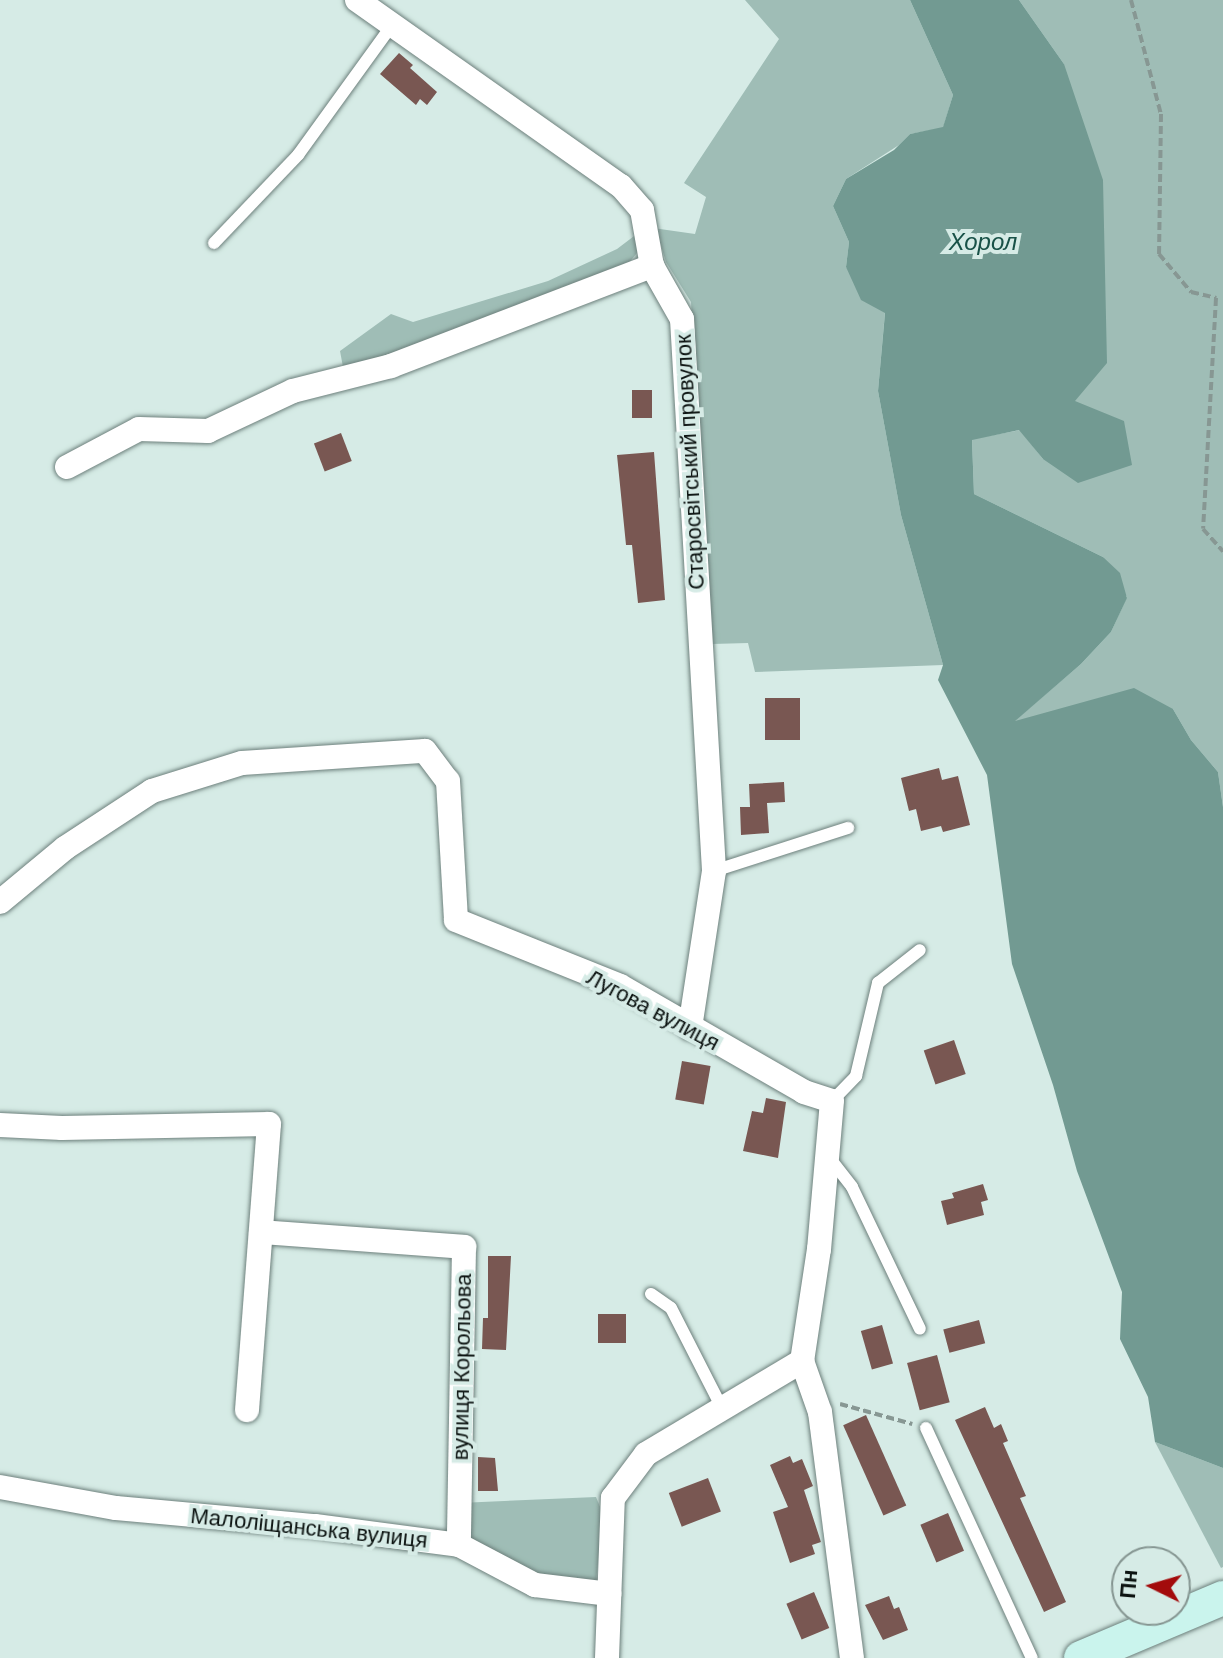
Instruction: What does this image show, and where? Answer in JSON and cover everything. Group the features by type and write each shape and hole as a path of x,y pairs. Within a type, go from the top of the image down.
{"street":[{"name":"Старосвітський провулок","path":"357,0 621,186 642,210 652,266 682,319 714,871 690,1028"},
{"path":"67,467 139,429 208,431 293,391 391,366 652,266"},
{"name":"Лугова вулиця","path":"0,902 65,848 152,791 242,763 425,751 448,781 456,920 620,986 804,1092 832,1101"},
{"path":"832,1101 825,1152 819,1249 802,1361 822,1427 852,1658"},
{"path":"0,1125 62,1128 269,1124 247,1410"},
{"name":"вулиця Корольова","path":"261,1232 464,1247 459,1545"},
{"path":"607,1658 613,1498 646,1454 802,1361"},
{"name":"Малоліщанська вулиця","path":"0,1487 116,1508 315,1526 459,1545 535,1585 609,1594"},
{"path":"1085,1657 1223,1598"}],"lane":[{"path":"214,243 298,155 393,24"},
{"path":"714,871 848,828"},
{"path":"832,1101 856,1076 878,983 920,950"},
{"path":"825,1152 852,1187 920,1329"},
{"path":"651,1294 671,1308 722,1408"},
{"path":"926,1428 1032,1658"}],"path":[{"path":"1131,0 1161,114 1159,254 1191,292 1223,299"},
{"path":"1216,298 1203,529 1223,551"},
{"path":"815,1396 926,1428"}],"shaded area":[{"path":"745,0 910,0 953,95 943,128 910,134 899,145 846,179 833,206 849,242 846,267 885,312 878,391 901,515 943,665 755,672 748,643 712,644 691,302 666,262 658,236 649,238 628,264 386,355 343,367 340,351 391,314 413,322 548,281 617,249 646,227 695,234 706,197 684,183 779,39"},
{"path":"1019,0 1223,0 1223,807 1218,772 1191,740 1173,709 1013,722 1081,664 1111,632 1127,597 1103,557 974,494 972,439 1020,430 1043,459 1074,401 1064,64"},
{"path":"1155,1442 1223,1468 1223,1567 1221,1568"},
{"path":"596,1497 603,1514 595,1592 535,1585 459,1545 459,1503"}],"water":[{"name":"Хорол","path":"910,0 1019,0 1064,64 1103,180 1107,363 1075,401 1124,421 1132,465 1078,483 1043,459 1019,430 972,440 974,494 1103,557 1120,573 1127,598 1111,632 1081,664 1015,721 1134,688 1173,709 1191,740 1218,772 1223,807 1223,1468 1155,1442 1148,1397 1120,1339 1122,1292 1077,1171 1053,1085 1012,964 987,775 938,680 943,665 901,515 878,391 885,313 861,300 846,267 849,242 833,206 846,179 894,150 910,134 943,127 953,95"}],"building":[{"path":"399,53 413,65 410,68 437,92 427,105 420,99 416,105 380,74"},
{"path":"632,390 652,390 652,418 632,418"},
{"path":"341,433 352,461 325,471 314,443"},
{"path":"654,452 665,600 638,603 632,545 626,545 617,455"},
{"path":"765,698 800,698 800,740 765,740"},
{"path":"939,768 942,780 958,776 970,825 943,832 941,826 921,831 916,809 909,811 901,778"},
{"path":"784,782 785,802 767,803 769,833 741,835 740,807 750,807 749,784"},
{"path":"954,1040 966,1074 935,1084 924,1050"},
{"path":"682,1061 711,1066 704,1104 675,1099"},
{"path":"766,1098 786,1102 778,1158 743,1151 752,1111 763,1113"},
{"path":"983,1184 988,1200 981,1202 984,1215 947,1225 941,1201 954,1198 952,1193"},
{"path":"488,1256 511,1256 506,1350 482,1349 483,1318 488,1318"},
{"path":"598,1314 626,1314 626,1343 598,1343"},
{"path":"979,1320 985,1343 949,1353 943,1330"},
{"path":"882,1325 893,1363 872,1370 861,1331"},
{"path":"937,1355 950,1402 920,1410 907,1363"},
{"path":"985,1407 994,1428 1001,1424 1008,1441 1003,1443 1026,1496 1020,1498 1066,1602 1044,1612 955,1420"},
{"path":"866,1415 906,1505 883,1516 843,1425"},
{"path":"790,1456 793,1463 802,1459 813,1486 804,1490 821,1542 812,1545 815,1554 790,1563 773,1512 788,1507 770,1465"},
{"path":"478,1457 495,1458 498,1491 478,1491"},
{"path":"708,1478 721,1512 682,1527 669,1493"},
{"path":"948,1513 964,1551 936,1562 920,1525"},
{"path":"814,1592 829,1628 802,1640 786,1604"},
{"path":"889,1596 894,1609 899,1607 908,1630 883,1640 865,1605"}]}
